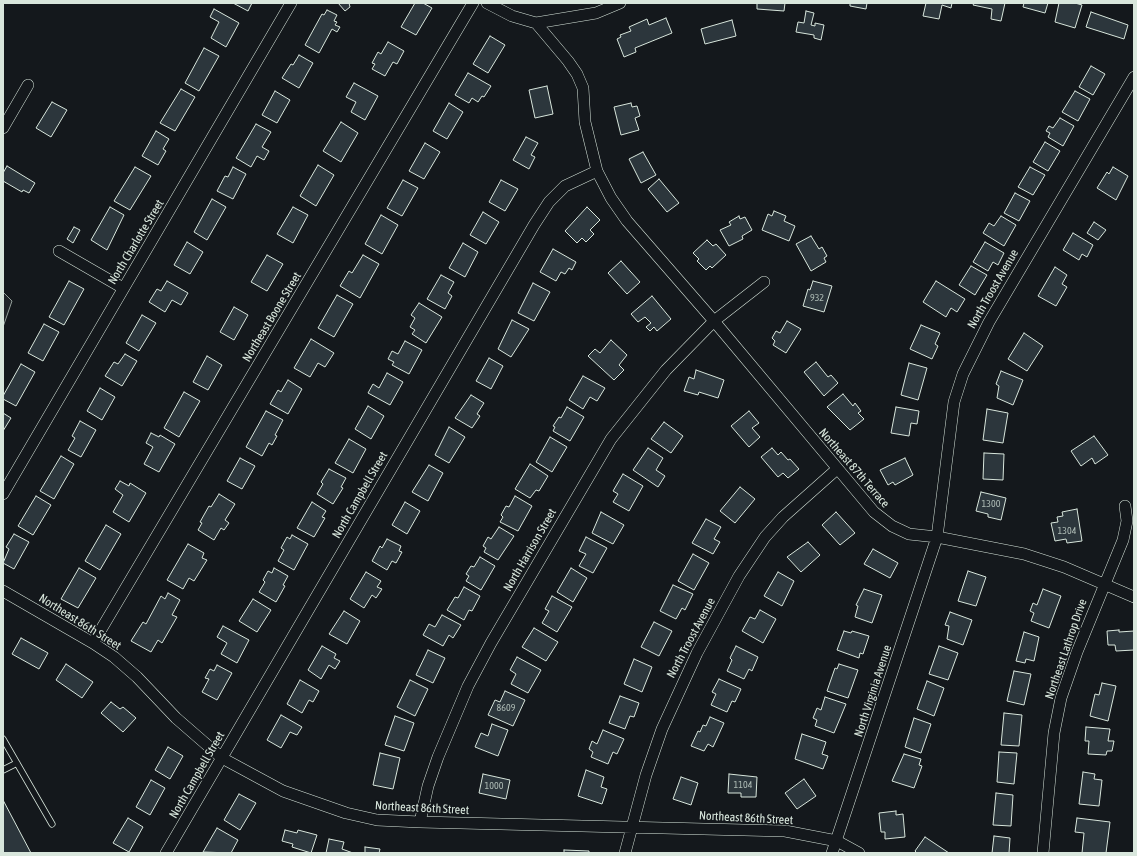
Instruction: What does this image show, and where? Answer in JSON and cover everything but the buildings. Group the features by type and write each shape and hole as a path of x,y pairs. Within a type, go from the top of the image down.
{"street":[{"name":"North Charlotte Street","path":"3,494 291,3"},
{"name":"Northeast Boone Street","path":"93,643 473,3"},
{"path":"487,3 512,16 536,23 596,13 620,3"},
{"name":"Northeast 87th Terrace","path":"536,23 568,61 582,88 585,122 597,171 611,198 627,221 714,321 874,512 892,526 909,534 937,537 1024,554 1064,567 1134,597"},
{"name":"North Troost Avenue","path":"937,537 954,402 963,374 989,322 1134,77"},
{"path":"3,128 28,86"},
{"name":"North Campbell Street","path":"166,853 534,225 549,202 565,186 597,171"},
{"path":"59,251 123,288"},
{"path":"714,321 764,282"},
{"name":"North Harrison Street","path":"420,822 428,786 438,757 468,686 491,642 595,464 611,439 639,402 666,370 714,321"},
{"name":"North Troost Avenue","path":"625,853 662,729 697,652 739,576 765,537 783,517 837,469"},
{"name":"Northeast Lathrop Drive","path":"1043,853 1054,733 1061,698 1104,583 1123,540 1127,522 1125,506"},
{"name":"North Virginia Avenue","path":"832,853 937,537"},
{"name":"Northeast 86th Street","path":"3,591 93,643 114,657 137,677 176,718 222,758 283,791 346,813 377,820 420,822 785,831 837,841 859,853"}],"lane":[{"path":"3,739 52,824"},
{"path":"3,770 17,763"}],"shaded area":[{"path":"3,292 12,301 3,327"}]}
